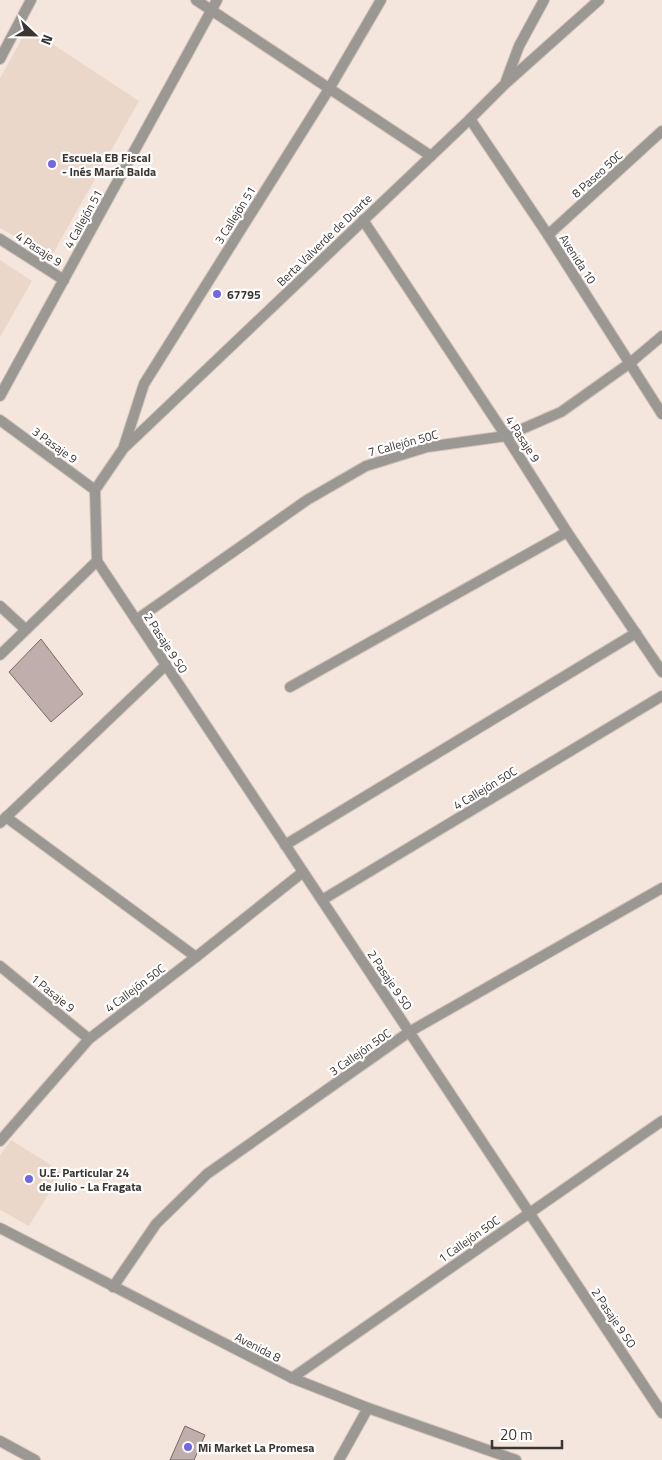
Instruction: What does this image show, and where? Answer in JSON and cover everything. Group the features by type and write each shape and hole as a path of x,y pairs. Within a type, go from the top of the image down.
{"street":[{"path":"0,59 31,0"},
{"path":"196,0 431,156"},
{"name":"4 Callejón 51","path":"0,396 217,0"},
{"name":"3 Callejón 51","path":"123,449 144,384 329,89 381,0"},
{"path":"505,84 519,46 544,0"},
{"name":"Berta Valverde de Duarte","path":"95,490 123,449 505,84 599,0"},
{"name":"Avenida 10","path":"470,119 548,235 662,414"},
{"name":"8 Paseo 50C","path":"548,235 662,131"},
{"name":"4 Pasaje 9","path":"364,220 506,436 566,532 662,672"},
{"name":"4 Pasaje 9","path":"0,239 64,280"},
{"name":"7 Callejón 50C","path":"136,620 307,500 366,466 427,447 506,436 561,412 630,363 662,336"},
{"name":"3 Pasaje 9","path":"0,420 95,490"},
{"path":"0,655 97,561 95,490"},
{"path":"290,688 566,532"},
{"name":"2 Pasaje 9 SO","path":"97,561 662,1413"},
{"path":"0,606 26,629"},
{"path":"285,845 636,633"},
{"path":"166,665 3,820 196,957"},
{"name":"4 Callejón 50C","path":"322,900 662,696"},
{"name":"4 Callejón 50C","path":"0,1141 90,1039 303,872"},
{"name":"3 Callejón 50C","path":"113,1287 156,1224 207,1174 409,1032 662,888"},
{"name":"1 Pasaje 9","path":"0,966 90,1039"},
{"name":"1 Callejón 50C","path":"292,1378 662,1121"},
{"name":"Avenida 8","path":"0,1228 292,1378 368,1408 516,1460"},
{"path":"339,1460 368,1408"},
{"path":"0,1442 35,1460"}],"shaded area":[{"name":"Escuela EB Fiscal - Inés María Balda","path":"28,28 139,101 51,257 0,228 0,78"},
{"path":"0,260 32,281 0,337"},
{"name":"U.E. Particular 24 de Julio - La Fragata","path":"11,1140 62,1172 29,1226 0,1210 0,1155"}],"building":[{"path":"41,639 83,694 51,722 9,672"},
{"name":"Mi Market La Promesa","path":"185,1426 205,1435 194,1460 170,1460"}],"place":[{"name":"Escuela EB Fiscal - Inés María Balda","path":"52,164"},
{"name":"67795","path":"217,294"},
{"name":"U.E. Particular 24 de Julio - La Fragata","path":"29,1179"},
{"name":"Mi Market La Promesa","path":"188,1447"}]}
